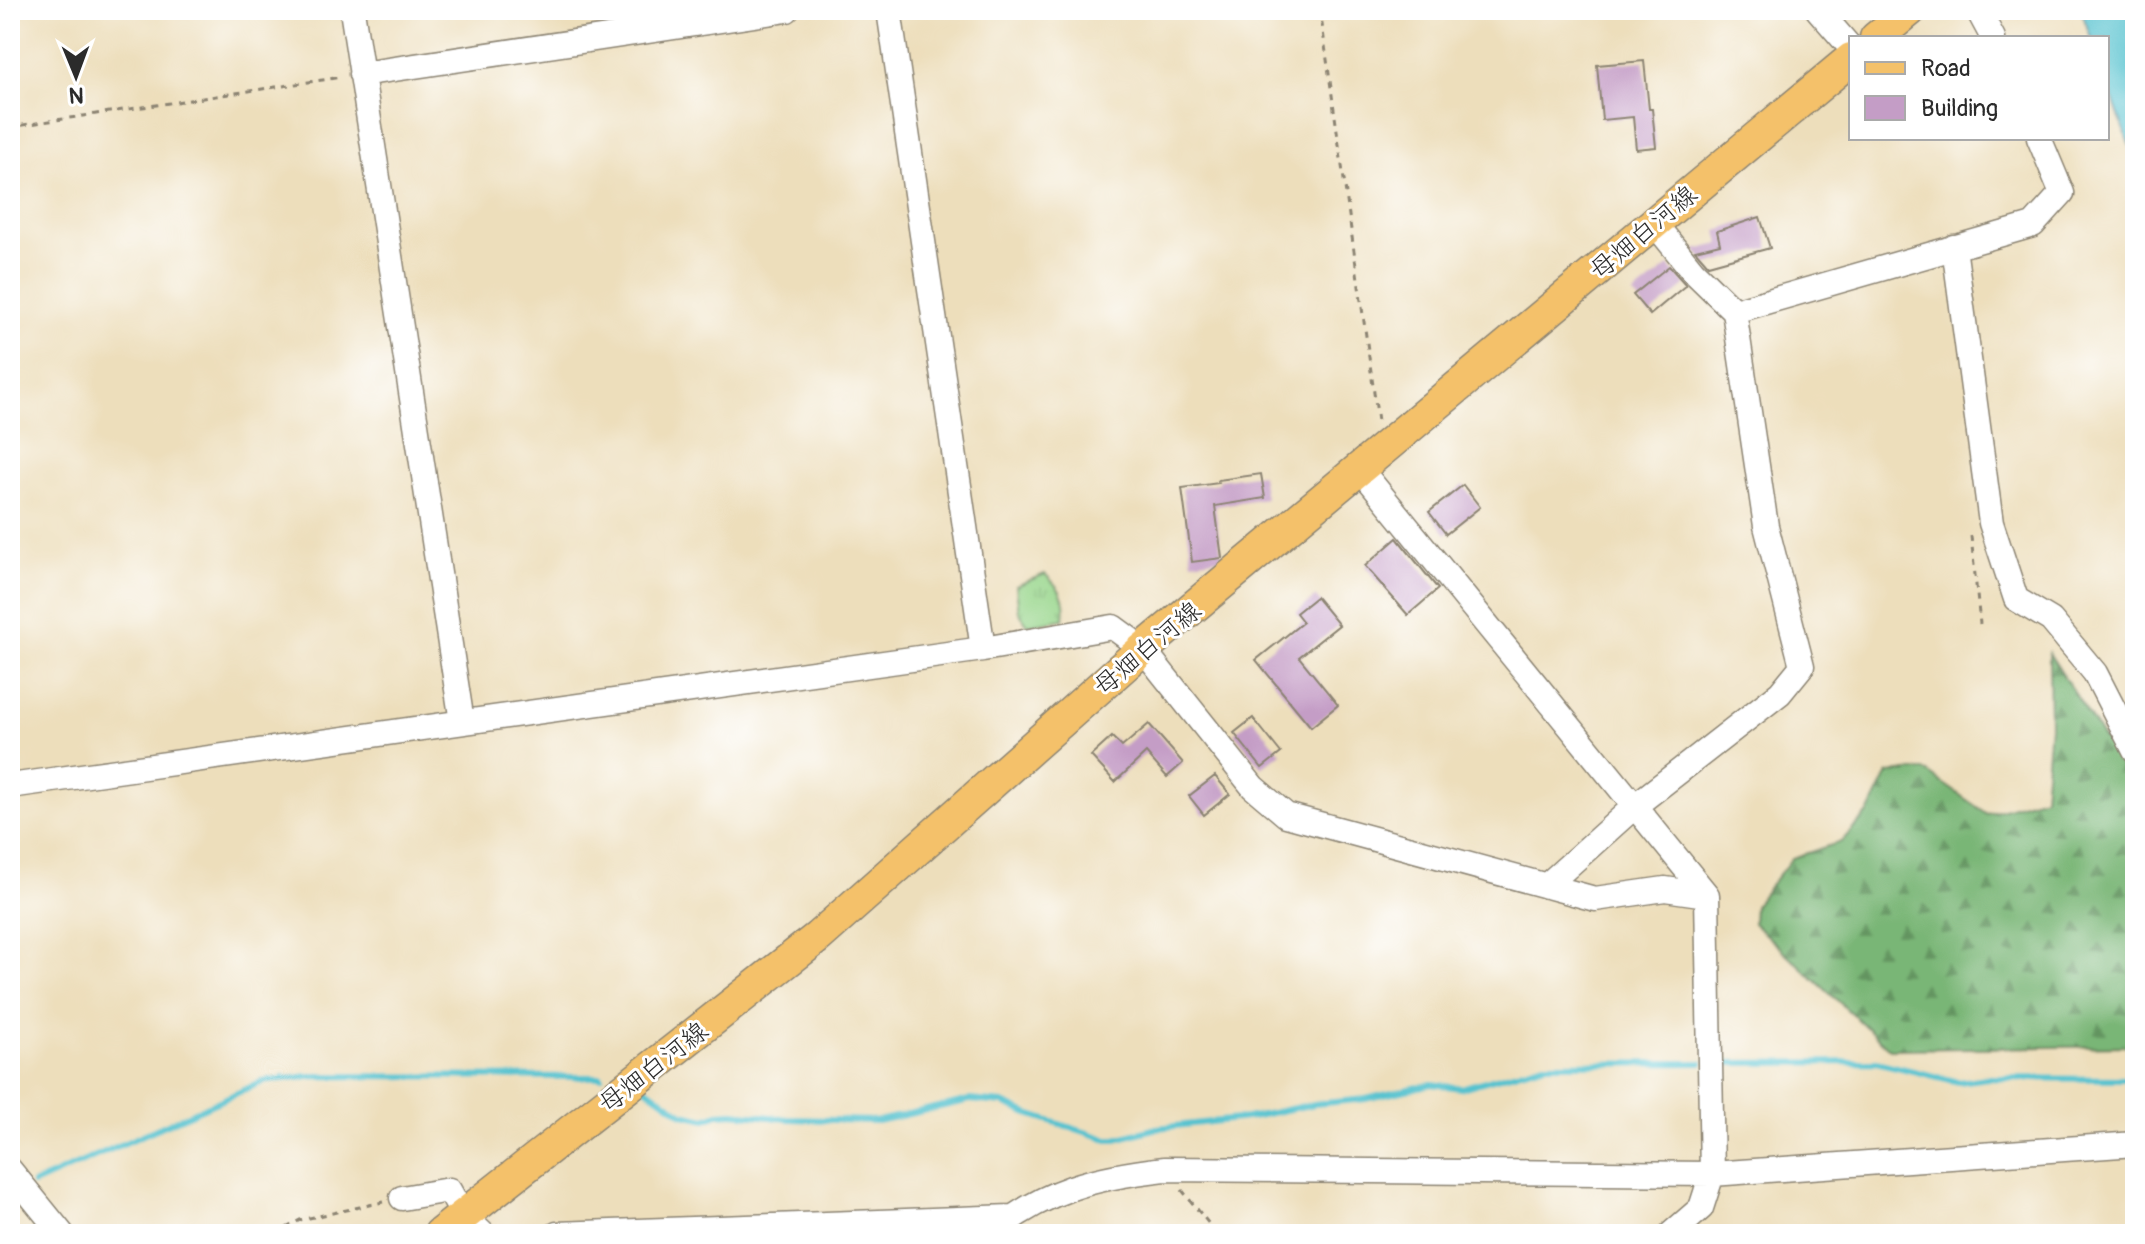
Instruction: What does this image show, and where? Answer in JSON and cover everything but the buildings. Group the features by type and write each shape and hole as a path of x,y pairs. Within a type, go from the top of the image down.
{"main road":[{"path":"1878,36 1910,10"},
{"name":"母畑白河線","path":"462,1228 818,937 1143,649 1849,61"}],"street":[{"path":"352,10 462,722"},
{"path":"361,74 787,10"},
{"path":"889,10 983,649"},
{"path":"1818,10 1849,46"},
{"path":"1978,10 1992,36"},
{"path":"1734,311 2033,225 2062,193 2040,140"},
{"path":"1546,886 1636,805 1780,693 1802,666 1766,526 1734,311 1693,271 1654,223"},
{"path":"1954,247 1991,523 2016,599 2051,620 2095,673 2135,751"},
{"path":"1361,470 1707,895 1712,1174 1701,1208 1671,1234"},
{"path":"10,786 983,649 1113,627 1143,649 1253,787 1286,815 1595,899 1665,889 1707,895"},
{"path":"990,1234 1011,1217 1053,1194 1112,1175 1165,1169 1712,1174 2135,1144"},
{"path":"10,1170 62,1234"},
{"path":"402,1198 449,1190 462,1228"},
{"path":"557,1234 1011,1217"}],"path":[{"path":"1320,10 1378,419 1385,447"},
{"path":"10,127 361,74"},
{"path":"1165,1169 1217,1234"},
{"path":"276,1234 300,1220 402,1198"}],"green space":[{"path":"1045,574 1061,594 1064,619 1028,625 1019,612 1016,586"},
{"path":"2049,653 2103,738 2135,768 2135,1046 1890,1049 1753,923 1754,906 1792,858 1841,842 1869,812 1888,773 1924,770 1987,814 2044,797 2050,726"}],"water":[{"path":"2081,10 2126,10 2135,23 2135,161 2109,88 2109,36 2090,36"}],"waterway":[{"path":"1719,1063 1876,1062 1959,1082 1987,1078 2135,1079"},
{"path":"645,1087 683,1114 706,1119 733,1113 788,1119 878,1121 970,1100 1003,1103 1028,1114 1107,1139 1116,1139 1157,1128 1247,1118 1314,1104 1366,1099 1432,1084 1461,1088 1545,1064 1701,1063"},
{"path":"33,1184 264,1081 310,1076 601,1077"}]}
